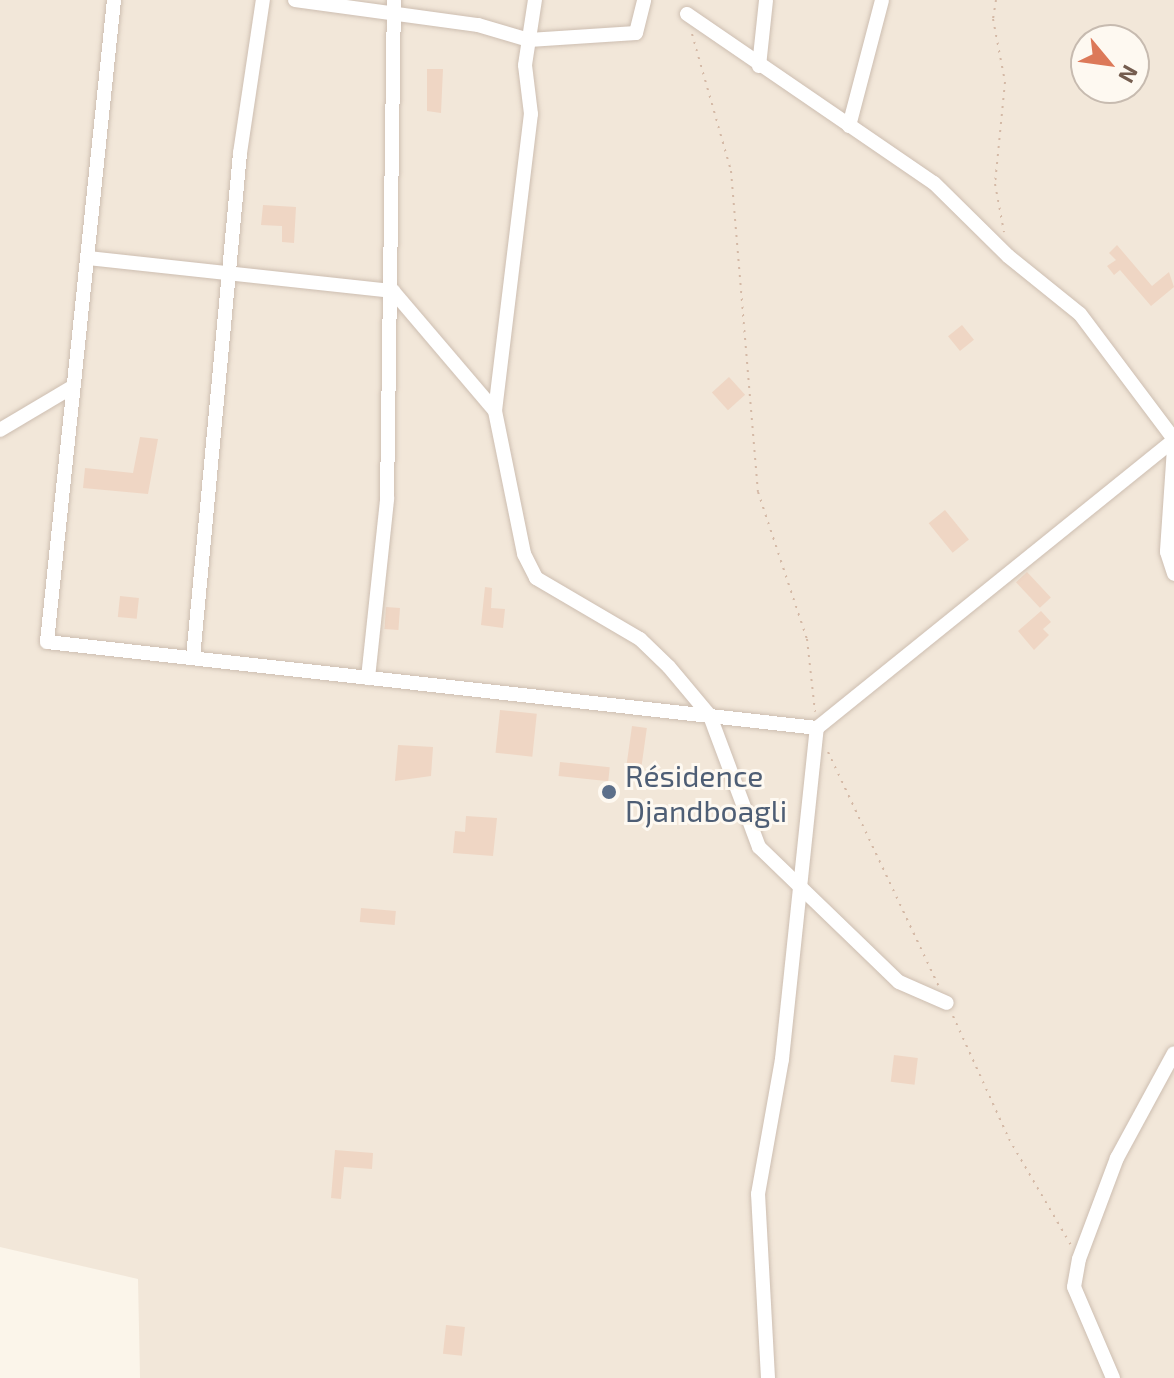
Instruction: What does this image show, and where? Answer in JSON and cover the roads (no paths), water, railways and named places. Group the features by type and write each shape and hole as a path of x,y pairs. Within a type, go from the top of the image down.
{"street":[{"path":"114,0 47,642 817,728"},
{"path":"193,658 229,270 263,0"},
{"path":"295,0 394,7 478,25 529,40 636,33 644,0"},
{"path":"535,0 525,65 531,114 495,411 524,554 536,578 640,639 710,716 759,847 798,889 899,982 947,1003"},
{"path":"759,66 766,0"},
{"path":"849,126 882,0"},
{"path":"368,678 387,499 393,291 394,7"},
{"path":"687,14 934,183 1008,256 1080,314 1174,440 817,728 782,1059 758,1194 768,1378"},
{"path":"88,258 229,270 393,291 495,411"},
{"path":"0,430 72,387"},
{"path":"1174,448 1167,552 1174,574"},
{"path":"1113,1378 1074,1287 1079,1259 1117,1158 1174,1053"}],"place":[{"name":"Résidence Djandboagli","path":"609,792"}]}
